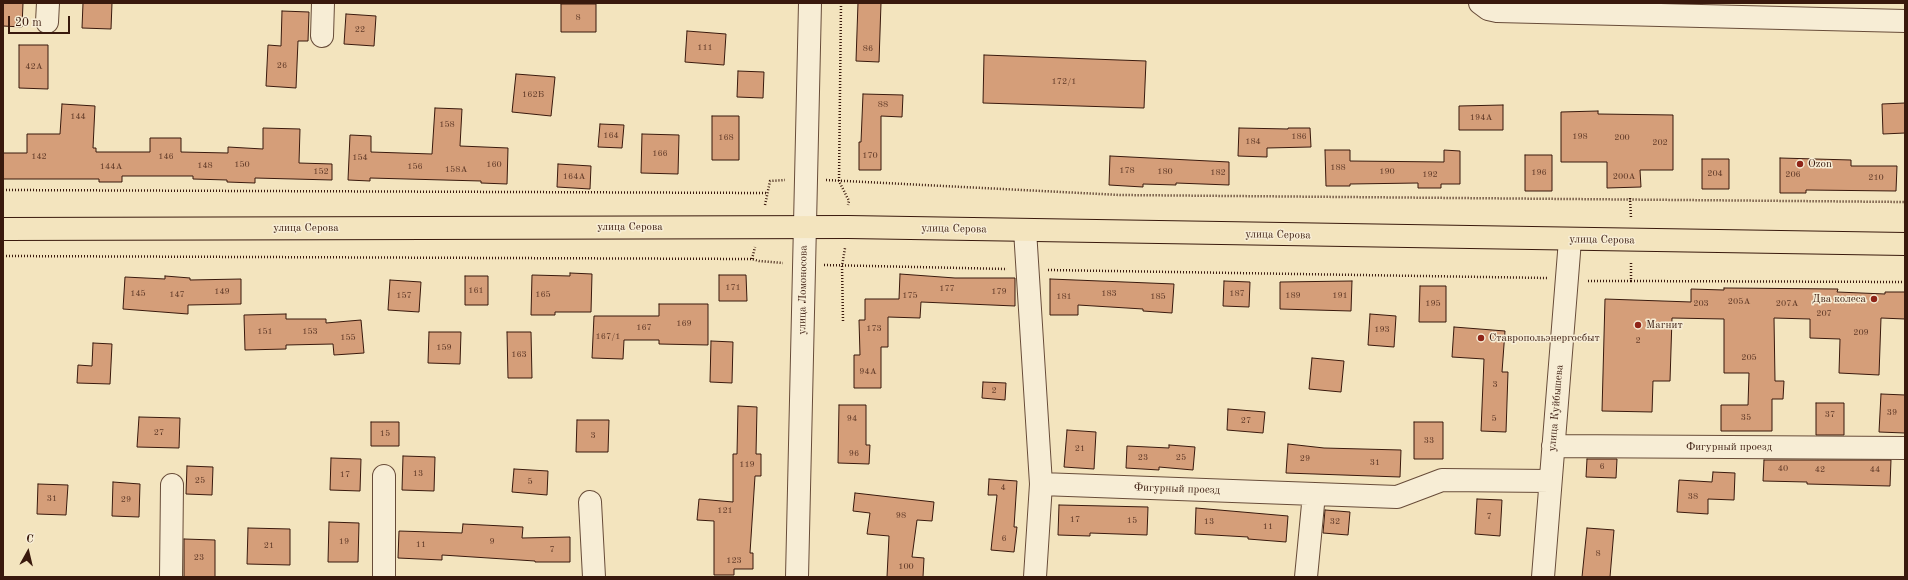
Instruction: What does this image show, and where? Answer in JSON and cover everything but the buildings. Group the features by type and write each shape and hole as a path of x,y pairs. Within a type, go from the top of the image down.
{"main road":[{"name":"улица Серова","path":"3,228 848,227 1570,240 1905,244"}],"street":[{"path":"322,36 323,3"},
{"name":"улица Ломоносова","path":"797,577 810,3"},
{"path":"1480,3 1488,9 1497,11 1905,21"},
{"path":"1025,230 1041,484 1035,577"},
{"name":"улица Куйбышева","path":"1543,577 1570,240"},
{"name":"Фигурный проезд","path":"1554,446 1905,448"},
{"path":"384,476 384,577"},
{"name":"Фигурный проезд","path":"1041,484 1397,497 1442,480 1550,481"},
{"path":"171,577 172,485"},
{"path":"1306,577 1314,494"},
{"path":"590,502 594,577"}],"path":[{"path":"841,3 839,181 849,201 848,227 842,266 843,321"},
{"path":"752,259 770,180 839,181 1120,195 1905,202"},
{"path":"3,190 767,193"},
{"path":"3,256 752,259 759,261 842,266 1540,278"},
{"path":"1631,281 1905,282"}],"place":[{"name":"Ozon","path":"1800,164"},
{"name":"Два колеса","path":"1874,299"},
{"name":"Магнит","path":"1638,325"},
{"name":"Ставропольэнергосбыт","path":"1481,338"}]}
